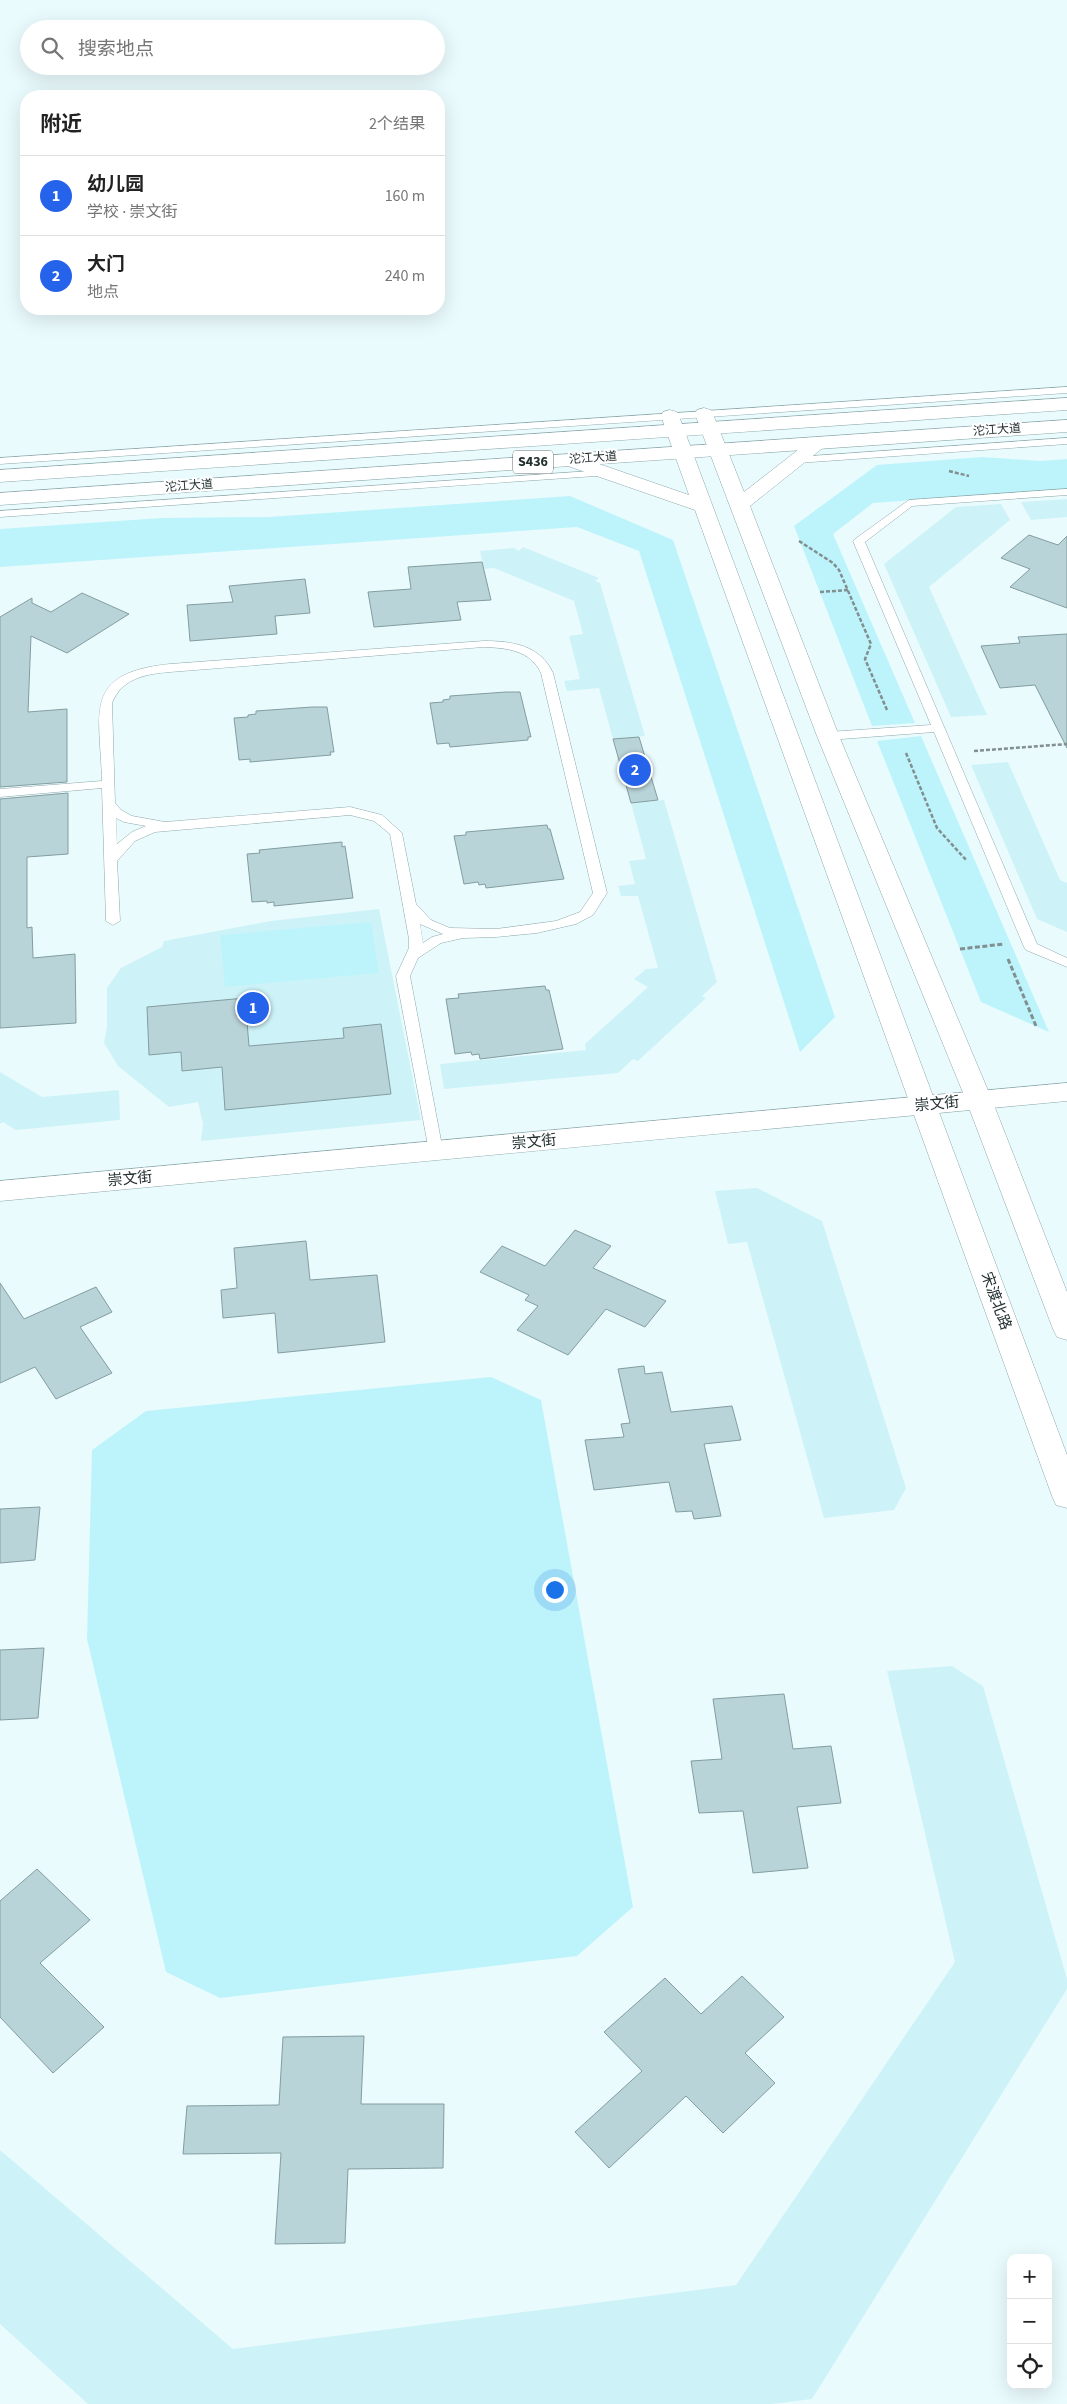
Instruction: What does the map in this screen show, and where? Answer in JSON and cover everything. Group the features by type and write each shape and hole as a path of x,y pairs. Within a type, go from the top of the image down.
{"main road":[{"name":"沱江大道","path":"0,476 673,423 1067,404"},
{"path":"707,421 828,736 979,1100 1067,1329"},
{"name":"宋渡北路","path":"673,423 1067,1496"},
{"name":"沱江大道","path":"0,498 1067,426"},
{"path":"739,504 819,443"},
{"path":"569,460 702,506"},
{"name":"崇文街","path":"0,1191 1067,1092"}],"lane":[{"path":"707,421 1067,390"},
{"path":"0,461 673,423"},
{"path":"797,460 1067,441"},
{"path":"0,514 606,473"},
{"path":"1067,492 909,503 859,541 1028,941 1031,947 1067,963"},
{"path":"113,921 106,703 108,694 121,681 143,672 170,668 484,644 512,646 525,650 544,666 600,893 591,910 572,922 544,928 466,934 437,940 412,956"},
{"path":"828,736 938,728"},
{"path":"0,793 108,784"},
{"path":"109,803 117,813 128,819 165,826"},
{"path":"111,861 121,844 128,839 148,829 165,826 332,811 350,811 366,814 383,821 396,833 416,939 416,948 407,964 404,976 436,1151"},
{"path":"410,905 420,919 429,924 452,933 466,934"}],"path":[{"path":"799,541 833,563 839,570 871,644 865,659 937,828 968,861"},
{"path":"820,592 879,587"},
{"path":"949,753 1067,744"},
{"path":"998,935 1036,1026"},
{"path":"960,949 1028,941"}],"shaded area":[{"path":"982,457 1040,461 1067,459 1067,489 873,503 833,534 915,723 872,726 794,526 877,465"},
{"path":"570,496 673,540 835,1017 800,1052 639,551 577,527 0,567 0,529 162,518 269,517"},
{"path":"1067,499 1067,517 1031,520 1021,502"},
{"path":"1001,504 1010,520 929,587 987,715 951,717 884,564 956,507"},
{"path":"523,547 599,578 595,581 600,583 645,736 613,739 599,688 567,691 564,681 580,679 569,636 583,634 574,601 494,568 484,569 480,551 514,548 519,551"},
{"path":"921,736 1049,1032 981,1002 877,741"},
{"path":"1008,762 1060,880 1067,883 1067,932 1037,919 971,765"},
{"path":"664,800 717,982 702,996 706,998 638,1061 633,1059 618,1073 444,1089 440,1064 586,1050 585,1044 648,987 634,979 646,969 658,968 638,896 621,896 618,886 635,884 629,861 646,859 631,803"},
{"path":"379,909 421,1120 201,1141 203,1124 198,1102 169,1107 118,1066 104,1043 107,1027 107,988 121,968 162,947 164,941 271,921"},
{"path":"371,922 379,973 225,987 220,935"},
{"path":"0,1072 42,1097 119,1090 120,1120 16,1130 3,1122 0,1124"},
{"path":"757,1188 822,1221 906,1488 894,1510 824,1518 747,1242 728,1244 715,1191"},
{"path":"491,1377 541,1400 633,1907 577,1956 220,1998 166,1972 87,1639 92,1450 146,1411"},
{"path":"952,1666 983,1686 1067,1979 1067,1989 812,2399 772,2404 88,2404 0,2324 0,2150 233,2349 736,2285 955,1962 887,1671"}],"building":[{"path":"1029,535 1058,545 1067,536 1067,608 1010,587 1030,569 1001,558"},
{"path":"482,562 491,600 457,602 461,620 374,627 368,592 411,589 408,567"},
{"path":"305,579 310,613 275,616 277,634 190,641 187,605 233,602 229,586"},
{"path":"82,593 129,614 67,653 31,636 28,712 67,709 67,782 0,787 0,617 32,598 32,603 51,612"},
{"path":"1067,634 1067,748 1035,685 1000,688 981,646 1020,643 1018,637"},
{"path":"520,692 531,737 528,737 528,740 450,747 449,743 437,744 430,703 443,702 443,700 450,699 450,696"},
{"path":"327,707 334,752 330,752 331,755 250,762 250,759 239,760 234,718 248,717 248,715 256,714 256,711"},
{"path":"639,737 658,800 631,803 613,739"},
{"path":"68,793 68,854 27,857 27,928 32,927 33,958 75,954 76,1023 0,1028 0,799"},
{"path":"547,825 548,829 550,829 564,879 486,888 485,884 479,885 478,882 464,884 454,836 466,835 466,832"},
{"path":"342,842 342,847 345,846 353,898 274,906 274,902 252,902 247,854 260,853 259,850"},
{"path":"545,986 546,990 549,990 563,1049 480,1059 479,1054 472,1055 471,1052 455,1054 446,999 459,998 458,994"},
{"path":"245,998 249,1046 344,1038 343,1028 381,1024 391,1094 225,1110 222,1067 182,1071 181,1052 149,1055 147,1007"},
{"path":"575,1230 611,1246 593,1268 666,1301 645,1327 606,1309 568,1355 517,1330 538,1306 525,1300 529,1295 480,1272 502,1246 545,1266"},
{"path":"306,1241 310,1280 377,1275 385,1342 278,1353 275,1313 223,1318 221,1290 237,1288 234,1248"},
{"path":"0,1283 24,1319 96,1287 112,1312 80,1327 112,1373 56,1399 35,1367 0,1383"},
{"path":"644,1366 645,1374 662,1372 671,1412 732,1406 741,1440 704,1444 721,1516 694,1519 692,1511 676,1512 669,1482 594,1490 585,1440 624,1437 621,1424 630,1423 618,1369"},
{"path":"40,1507 35,1560 0,1563 0,1509"},
{"path":"44,1648 38,1718 0,1720 0,1650"},
{"path":"784,1694 793,1749 831,1746 841,1803 797,1807 808,1868 753,1873 743,1811 699,1813 691,1761 722,1759 713,1699"},
{"path":"37,1869 90,1920 40,1963 104,2027 53,2073 0,2017 0,1901"},
{"path":"742,1976 784,2017 745,2053 775,2083 723,2133 686,2096 609,2168 575,2132 642,2071 604,2032 665,1978 701,2014"},
{"path":"364,2036 361,2104 444,2104 443,2168 348,2169 345,2243 275,2244 281,2153 183,2154 187,2106 279,2105 283,2037"}],"place":[{"name":"大门","path":"635,770"},
{"name":"幼儿园","path":"253,1008"}]}
